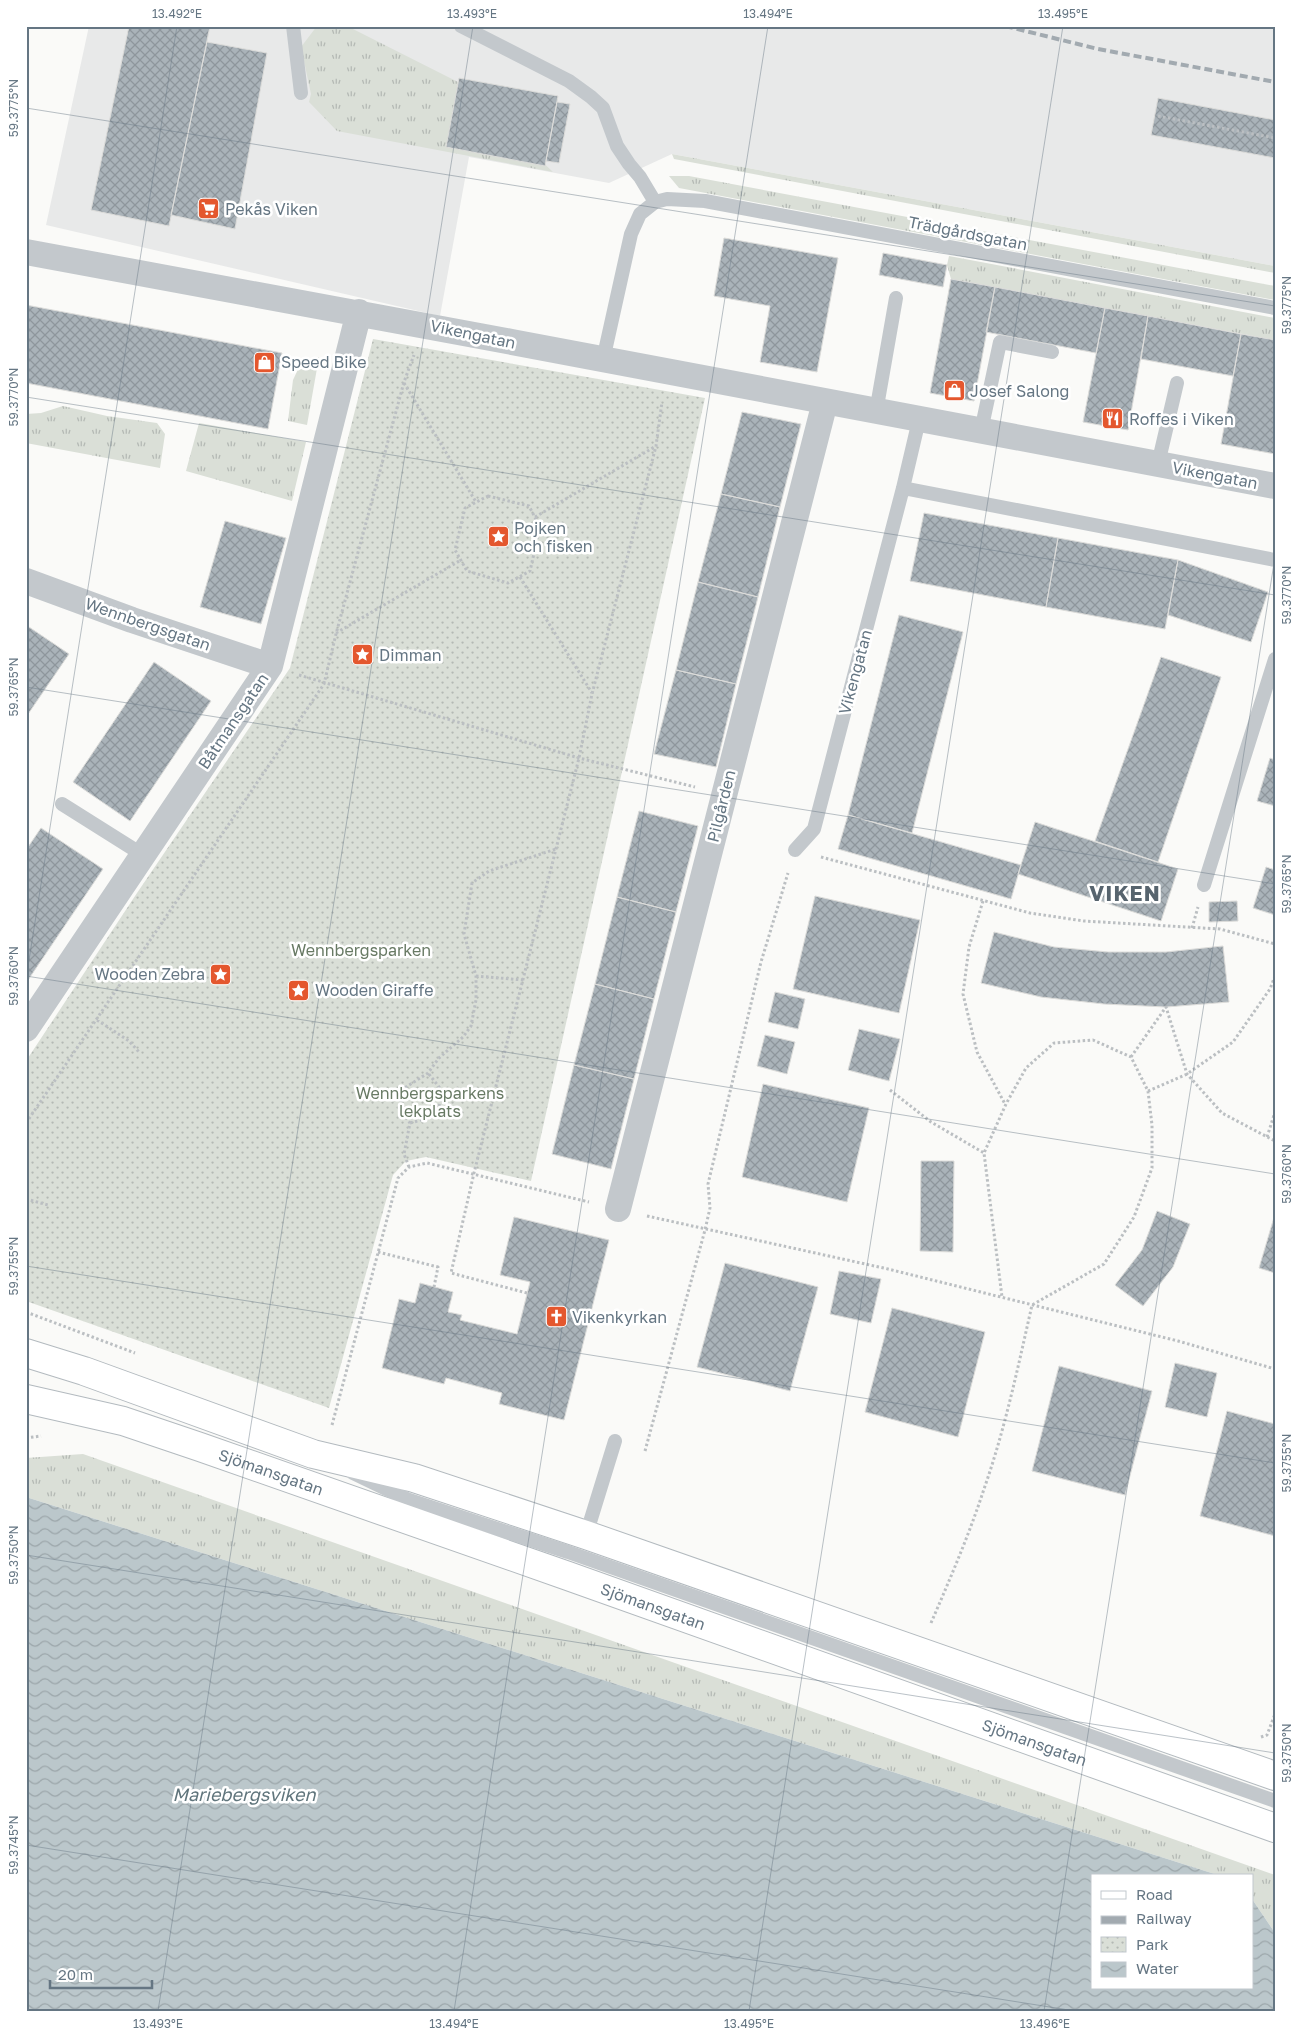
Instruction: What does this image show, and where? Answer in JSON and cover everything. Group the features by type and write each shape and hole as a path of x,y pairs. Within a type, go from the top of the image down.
{"street":[{"name":"Vikengatan","path":"26,252 424,324 876,412 1275,486"},
{"name":"Båtmansgatan","path":"26,1029 270,666 359,312"},
{"name":"Pilgården","path":"618,1209 825,402"},
{"name":"Wennbergsgatan","path":"26,581 132,620 270,666"},
{"name":"Sjömansgatan","path":"26,1353 84,1371 312,1454 414,1478 586,1535 1275,1776"},
{"name":"Sjömansgatan","path":"26,1399 123,1421 200,1447 578,1579 1275,1828"}],"lane":[{"path":"293,26 301,93"},
{"path":"461,26 569,81 591,97 603,108 618,146 655,202 640,214 630,234 603,360"},
{"name":"Trädgårdsgatan","path":"655,202 679,199 705,201 1275,308"},
{"path":"876,412 896,298"},
{"path":"981,431 1000,342 1052,352"},
{"path":"1158,464 1177,383"},
{"name":"Vikengatan","path":"795,850 814,830 904,488 919,420"},
{"path":"904,488 1275,560"},
{"path":"1204,885 1275,659"},
{"path":"62,804 143,855"},
{"path":"586,1535 615,1441"},
{"name":"Sjömansgatan","path":"312,1454 409,1500 577,1556 1275,1801"}],"path":[{"path":"1270,26 1275,27"},
{"path":"1158,116 1275,138"},
{"path":"26,1123 324,684 404,382 424,324"},
{"path":"527,1293 451,1273 474,1173 579,758 592,694 656,446 666,372"},
{"path":"404,382 476,502"},
{"path":"534,517 656,446"},
{"path":"488,496 529,506 540,527 530,571 508,583 467,571 456,550 465,508 476,502 488,496"},
{"path":"336,634 461,560"},
{"path":"520,577 592,694"},
{"path":"270,666 324,684 579,758 724,796"},
{"path":"410,1166 404,1154 410,1123 400,1110 401,1097 406,1087 428,1073 439,1058 463,1037 471,1026 476,1000 476,976 464,934 472,883 489,870 556,849"},
{"path":"645,1451 706,1230 710,1208 708,1184 710,1174 762,962 795,850 1030,913 1084,921 1220,929 1275,944"},
{"path":"983,901 969,947 963,994 977,1052 1006,1104"},
{"path":"476,976 523,980"},
{"path":"1148,1091 1187,1074 1232,1042 1270,989 1275,976"},
{"path":"1131,1057 1166,1007 1187,1074 1222,1113 1275,1141"},
{"path":"97,1020 129,1041 139,1052"},
{"path":"928,1629 956,1565 985,1488 1006,1414 1032,1305 1104,1264 1134,1217 1152,1168 1152,1125 1148,1091 1131,1057 1093,1040 1054,1044 1026,1068 1006,1104 984,1153 1002,1298"},
{"path":"410,1123 428,1119 440,1108 443,1092 428,1073"},
{"path":"890,1090 931,1122 984,1153"},
{"path":"443,1092 469,1092 494,1097"},
{"path":"1267,1137 1275,1112"},
{"path":"332,1425 398,1178 410,1166 427,1163 706,1230 888,1269 1178,1341 1275,1369"},
{"path":"26,1199 48,1205"},
{"path":"378,1252 438,1267 434,1287"}],"shaded area":[{"path":"89,26 1275,26 1275,266 672,154 609,183 469,157 440,316 46,225"}],"green space":[{"path":"317,26 354,26 353,29 458,82 553,172 337,131 309,102 311,94 301,47"},
{"path":"672,154 1275,266 1275,273 674,159"},
{"path":"669,176 689,176 1275,286 1275,300 679,188"},
{"path":"949,256 1275,318 1275,340 951,279 947,265"},
{"name":"Wennbergsparken","path":"373,339 705,398 531,1181 426,1157 406,1161 393,1175 329,1408 26,1301 26,1061 137,893 290,668"},
{"path":"319,357 307,425 288,421 293,380 301,363"},
{"path":"63,406 107,416 157,423 165,434 160,468 26,443 26,414 41,413"},
{"path":"199,423 306,442 292,501 186,471"},
{"path":"83,1454 1275,1875 1275,1933 1254,1902 1254,1874 1215,1874 26,1497 26,1458"}],"water":[{"name":"Mariebergsviken","path":"26,1497 1215,1874 1091,1874 1091,1990 1254,1990 1254,1902 1275,1933 1275,2011 26,2011"}],"building":[{"path":"129,26 210,26 169,226 91,210"},
{"path":"207,42 267,53 235,229 171,215"},
{"path":"459,78 558,96 545,166 446,147"},
{"path":"1158,98 1275,120 1275,158 1151,135"},
{"path":"557,102 570,104 559,163 546,161"},
{"path":"724,238 838,258 817,372 760,362 770,306 714,296"},
{"path":"883,253 947,265 943,287 879,275"},
{"path":"951,279 995,287 974,401 930,393"},
{"path":"995,287 1105,308 1096,353 986,332"},
{"path":"26,305 282,353 268,429 26,383"},
{"path":"1105,308 1148,316 1128,430 1083,422"},
{"path":"1148,316 1241,334 1233,376 1141,359"},
{"path":"1241,334 1275,340 1275,454 1221,444"},
{"path":"742,412 801,424 780,507 721,494"},
{"path":"721,494 780,507 758,597 698,582"},
{"path":"924,513 1058,538 1046,607 910,581"},
{"path":"225,521 286,538 261,624 200,607"},
{"path":"1058,538 1178,560 1165,629 1046,607"},
{"path":"1178,560 1268,592 1251,642 1168,615"},
{"path":"698,582 758,597 736,684 676,670"},
{"path":"899,615 963,632 912,833 848,815"},
{"path":"26,625 69,654 26,717"},
{"path":"1161,657 1221,677 1158,862 1095,841"},
{"path":"154,662 211,701 130,821 73,782"},
{"path":"676,670 736,684 716,767 654,754"},
{"path":"1270,758 1275,760 1275,806 1257,801"},
{"path":"639,811 698,826 676,912 617,897"},
{"path":"848,815 1021,865 1011,899 838,849"},
{"path":"1035,822 1178,869 1161,921 1018,874"},
{"path":"41,828 103,869 26,983 26,850"},
{"path":"1266,867 1275,870 1275,915 1253,908"},
{"path":"815,896 920,920 899,1013 793,989"},
{"path":"617,897 676,912 654,999 595,984"},
{"path":"1237,901 1238,921 1209,922 1209,902"},
{"path":"994,932 1054,947 1108,952 1166,952 1223,946 1229,1002 1166,1007 1104,1004 1041,997 981,983"},
{"path":"595,984 654,999 634,1079 574,1065"},
{"path":"775,992 805,999 798,1029 768,1022"},
{"path":"859,1029 900,1039 889,1081 848,1070"},
{"path":"765,1035 795,1042 787,1074 757,1066"},
{"path":"574,1065 634,1079 611,1169 552,1154"},
{"path":"763,1084 869,1108 847,1202 742,1177"},
{"path":"921,1161 954,1161 953,1252 920,1251"},
{"path":"1157,1211 1190,1224 1173,1267 1143,1306 1115,1285 1142,1250"},
{"path":"1275,1214 1275,1273 1259,1268"},
{"name":"Vikenkyrkan","path":"514,1217 609,1240 564,1420 499,1404 502,1393 446,1378 444,1384 382,1368 399,1299 415,1303 420,1283 453,1292 448,1312 462,1315 460,1320 517,1334 530,1282 500,1275"},
{"path":"725,1263 818,1287 790,1391 697,1367"},
{"path":"839,1271 881,1279 871,1323 830,1314"},
{"path":"892,1308 985,1332 958,1437 865,1412"},
{"path":"1175,1363 1217,1373 1207,1417 1165,1407"},
{"path":"1059,1366 1152,1391 1125,1495 1032,1471"},
{"path":"1227,1411 1275,1424 1275,1536 1200,1516"}],"railway":[{"path":"1005,26 1098,49 1275,82"}],"place":[{"name":"Pekås Viken","path":"209,209"},
{"name":"Speed Bike","path":"265,362"},
{"name":"Josef Salong","path":"954,391"},
{"name":"Roffes i Viken","path":"1113,419"},
{"name":"Pojken och fisken","path":"498,537"},
{"name":"Dimman","path":"363,655"},
{"name":"Wooden Zebra","path":"221,974"},
{"name":"Wooden Giraffe","path":"299,990"},
{"name":"Vikenkyrkan","path":"556,1317"}],"district":[{"name":"VIKEN","path":"1125,893"}],"park label":[{"name":"Wennbergsparkens lekplats","path":"430,1102"}]}
